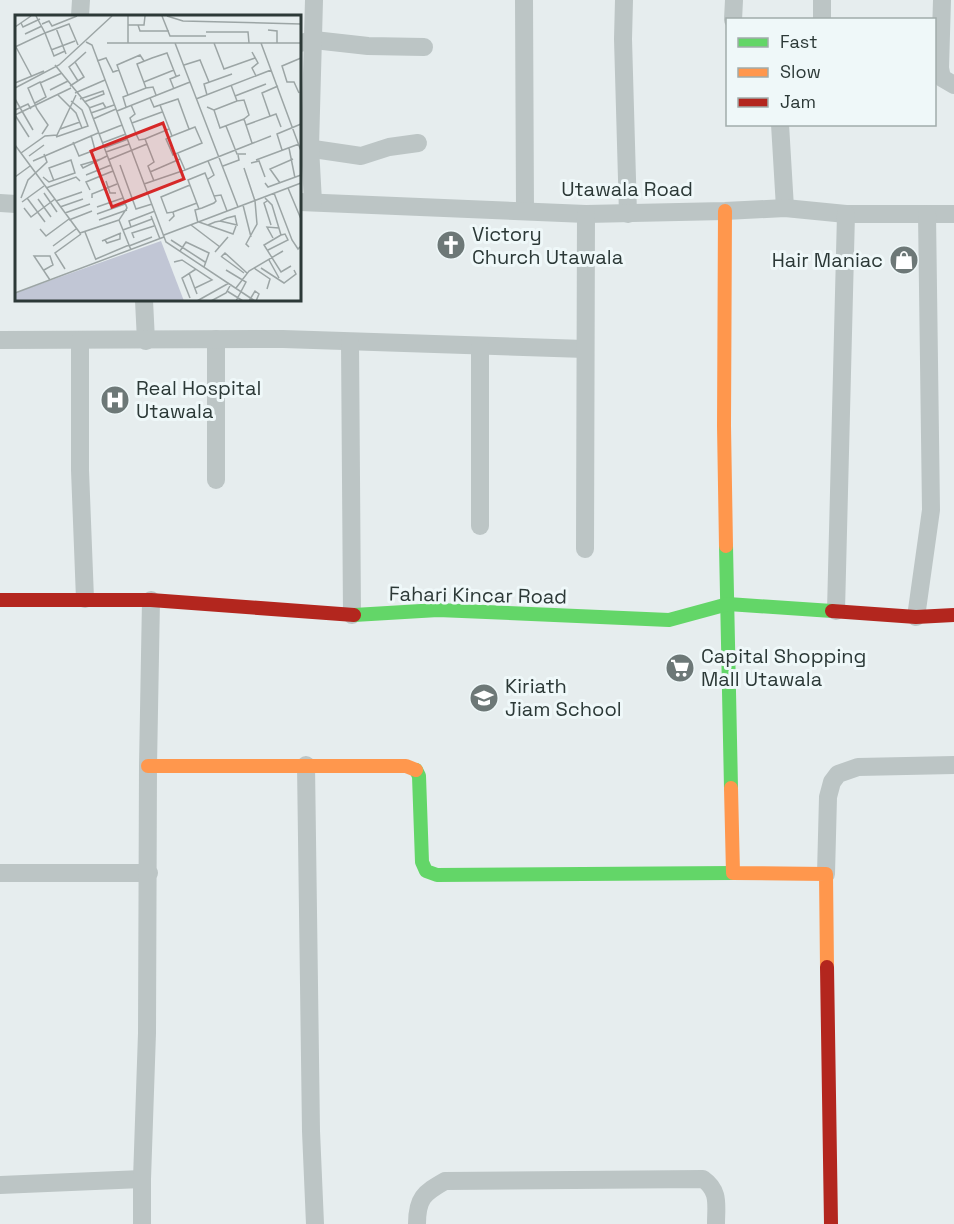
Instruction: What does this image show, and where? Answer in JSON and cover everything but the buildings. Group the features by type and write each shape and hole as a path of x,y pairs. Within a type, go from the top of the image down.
{"street":[{"path":"80,15 81,0"},
{"path":"306,202 307,41 314,0"},
{"path":"524,0 525,210"},
{"path":"624,0 628,214"},
{"path":"733,18 734,0"},
{"path":"822,0 822,18"},
{"path":"942,0 940,68 942,78 954,85"},
{"path":"307,41 368,46 424,47"},
{"path":"780,126 785,208"},
{"path":"305,147 361,156 388,147 418,143"},
{"name":"Utawala Road","path":"306,202 586,214 725,212 785,208 846,214 954,214"},
{"path":"0,203 15,204"},
{"path":"725,212 724,426 733,873"},
{"path":"585,549 586,214"},
{"path":"836,611 846,214"},
{"path":"916,617 931,510 927,214"},
{"path":"144,302 146,341"},
{"path":"0,340 216,339 585,349"},
{"path":"216,339 216,480"},
{"path":"80,340 80,470 85,599"},
{"path":"350,342 352,615"},
{"path":"480,346 480,526"},
{"name":"Fahari Kincar Road","path":"0,600 151,600 352,615 438,610 669,620 728,604 916,617 954,615"},
{"path":"142,1224 147,1033 151,600"},
{"path":"306,765 311,1131 315,1224"},
{"path":"831,1224 826,874 828,797 832,782 838,774 858,767 954,765"},
{"path":"148,766 406,766 416,770 419,776 422,862 426,871 437,875 826,874"},
{"path":"0,873 149,873"},
{"path":"0,1185 142,1179"},
{"path":"417,1224 419,1203 426,1192 445,1181 691,1179 703,1179 711,1184 716,1194 717,1224"}],"traffic: fast":[{"path":"726,546 731,788"},
{"path":"354,615 438,610 669,620 728,604 832,611"},
{"path":"416,770 419,776 422,862 426,871 437,875 733,873"}],"traffic: slow":[{"path":"725,211 726,546"},
{"path":"148,766 406,766 416,770"},
{"path":"731,788 733,873 826,874 827,967"}],"traffic: jam":[{"path":"0,600 151,600 354,615"},
{"path":"832,611 916,617 954,615"},
{"path":"827,967 831,1224"}],"place":[{"name":"Victory Church Utawala","path":"451,245"},
{"name":"Hair Maniac","path":"904,260"},
{"name":"Real Hospital Utawala","path":"115,400"},
{"name":"Capital Shopping Mall Utawala","path":"680,668"},
{"name":"Kiriath Jiam School","path":"484,698"}]}
